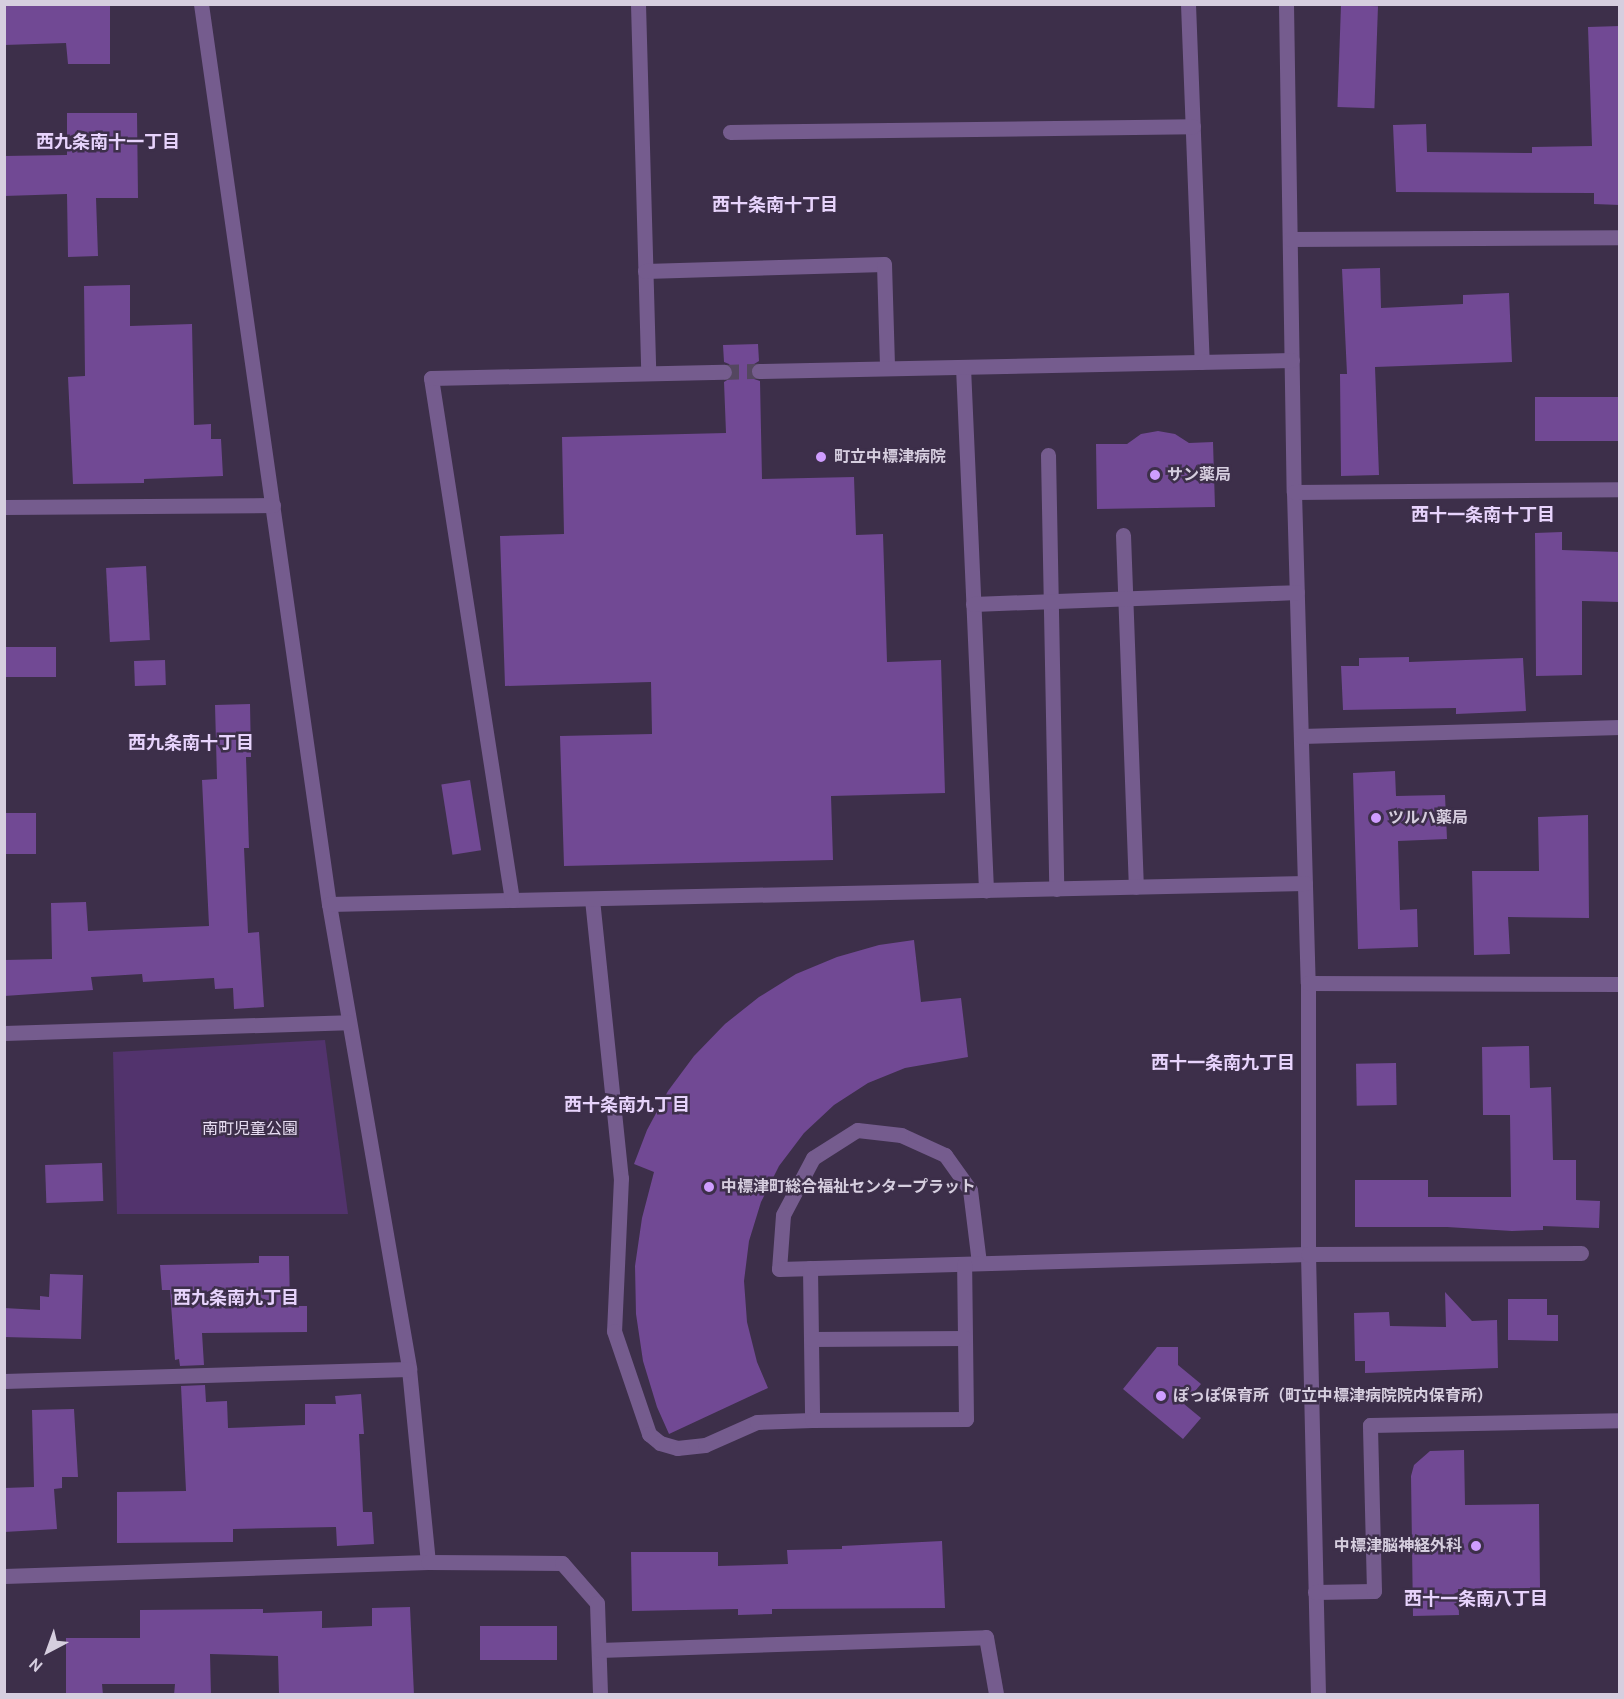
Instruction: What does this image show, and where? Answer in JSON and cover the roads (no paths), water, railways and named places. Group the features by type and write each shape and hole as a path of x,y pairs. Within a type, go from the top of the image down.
{"street":[{"path":"201,4 329,904 409,1369 428,1562"},
{"path":"638,4 648,373"},
{"path":"1188,4 1202,362"},
{"path":"1286,4 1294,492 1308,983 1308,1254 1318,1695"},
{"path":"730,132 1193,126"},
{"path":"1290,238 1620,237"},
{"path":"645,271 884,264 887,368"},
{"path":"759,371 1292,360"},
{"path":"963,367 986,890"},
{"path":"512,900 430,378 724,372"},
{"path":"1048,454 1053,601 1056,889"},
{"path":"1294,492 1620,489"},
{"path":"4,507 273,505"},
{"path":"1123,536 1136,887"},
{"path":"973,604 1297,592"},
{"path":"1301,736 1620,727"},
{"path":"329,904 1305,883"},
{"path":"592,899 621,1178 614,1330 649,1434 660,1443 677,1448 705,1445 757,1422 966,1419 965,1338 972,1263 970,1190 945,1155 901,1135 857,1130 813,1158 783,1215 779,1269 972,1263 1308,1254 1581,1253"},
{"path":"1308,983 1620,984"},
{"path":"4,1033 348,1022"},
{"path":"810,1268 812,1420"},
{"path":"811,1339 965,1338"},
{"path":"4,1381 409,1369"},
{"path":"1316,1592 1374,1591 1370,1425 1620,1420"},
{"path":"4,1576 428,1562 562,1563 597,1603 600,1695"},
{"path":"598,1650 986,1637 996,1695"}],"tunnel":[{"path":"724,372 759,371"}],"place":[{"name":"町立中標津病院","path":"821,457"},
{"name":"サン薬局","path":"1155,475"},
{"name":"ツルハ薬局","path":"1376,818"},
{"name":"中標津町総合福祉センタープラット","path":"709,1187"},
{"name":"ぽっぽ保育所（町立中標津病院院内保育所）","path":"1161,1396"},
{"name":"中標津脳神経外科","path":"1476,1546"}],"district":[{"name":"西九条南十一丁目","path":"108,142"},
{"name":"西十条南十丁目","path":"775,205"},
{"name":"西十一条南十丁目","path":"1483,515"},
{"name":"西九条南十丁目","path":"191,743"},
{"name":"西十一条南九丁目","path":"1223,1063"},
{"name":"西十条南九丁目","path":"627,1105"},
{"name":"西九条南九丁目","path":"236,1298"},
{"name":"西十一条南八丁目","path":"1476,1599"}],"park label":[{"name":"南町児童公園","path":"250,1129"}]}
